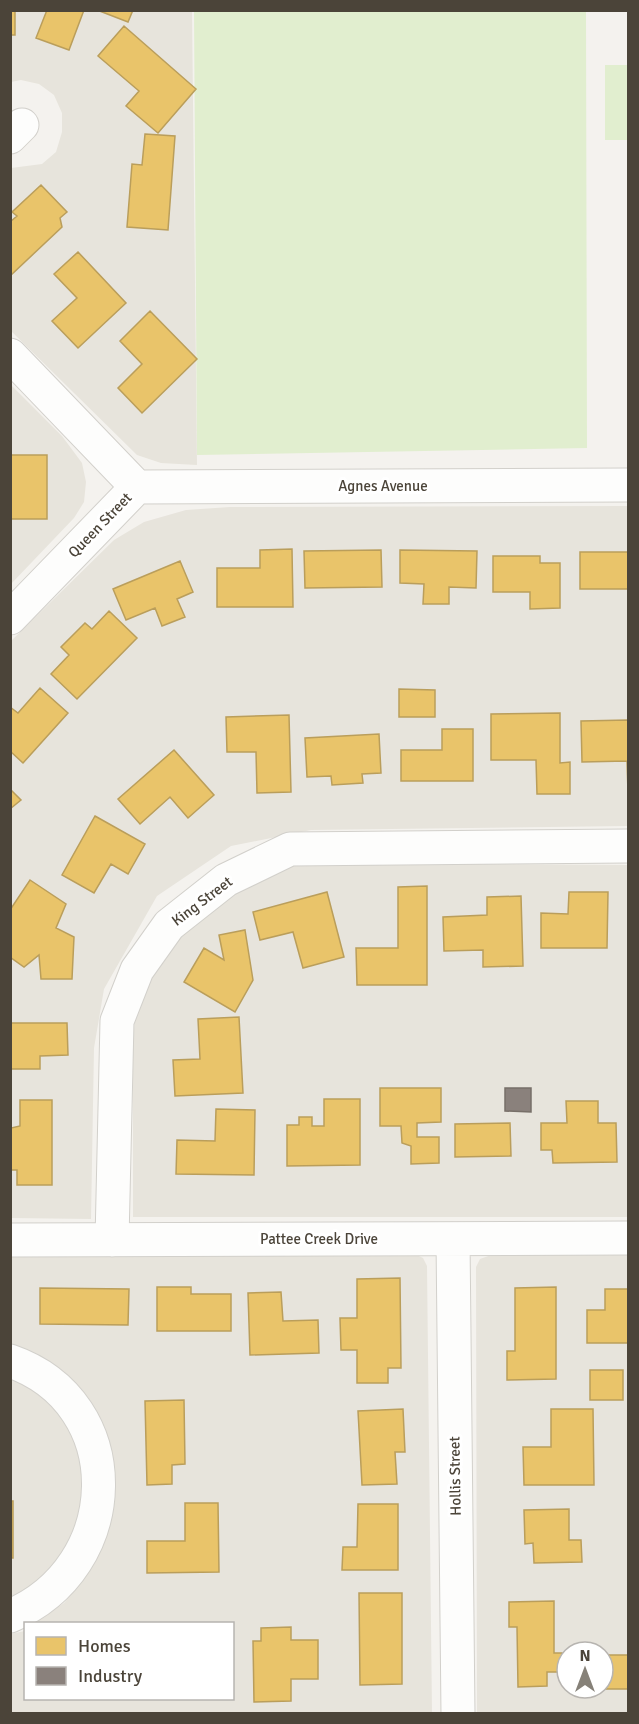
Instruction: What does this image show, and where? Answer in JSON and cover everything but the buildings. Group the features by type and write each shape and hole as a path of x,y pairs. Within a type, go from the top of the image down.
{"street":[{"name":"Queen Street","path":"10,355 137,487 10,618"},
{"name":"Agnes Avenue","path":"137,487 628,485"},
{"name":"King Street","path":"112,1240 117,1021 137,970 169,925 226,880 290,849 628,846"},
{"name":"Pattee Creek Drive","path":"10,1240 628,1238"},
{"name":"Hollis Street","path":"453,1239 458,1713"},
{"path":"10,1360 45,1380 73,1408 89,1437 99,1484 94,1526 75,1565 48,1594 10,1616"}],"shaded area":[{"path":"11,11 192,11 197,465 161,463 137,455 11,331 11,168 42,164 56,152 62,132 62,113 54,95 39,84 21,80 11,82"},
{"path":"10,384 62,436 82,463 86,482 84,502 74,518 11,584"},
{"path":"628,506 628,826 311,830 231,846 157,896 104,989 94,1048 91,1219 11,1218 11,641 114,540 144,522 186,510 230,507"},
{"path":"300,863 628,865 628,1217 133,1217 133,1043 135,1017 144,984 175,939 260,875"},
{"path":"413,1253 423,1258 427,1266 432,1713 11,1713 10,1634 24,1631 24,1700 234,1700 234,1622 36,1622 64,1603 85,1578 100,1549 107,1513 105,1458 11,1347 11,1254"},
{"path":"491,1255 628,1255 628,1713 477,1713 476,1267 480,1259"},
{"path":"10,1375 42,1394 68,1425 82,1462 85,1502 53,1575 10,1605"}],"green space":[{"path":"194,11 586,11 587,448 197,455"},
{"path":"605,65 628,65 628,140 605,140"}]}
